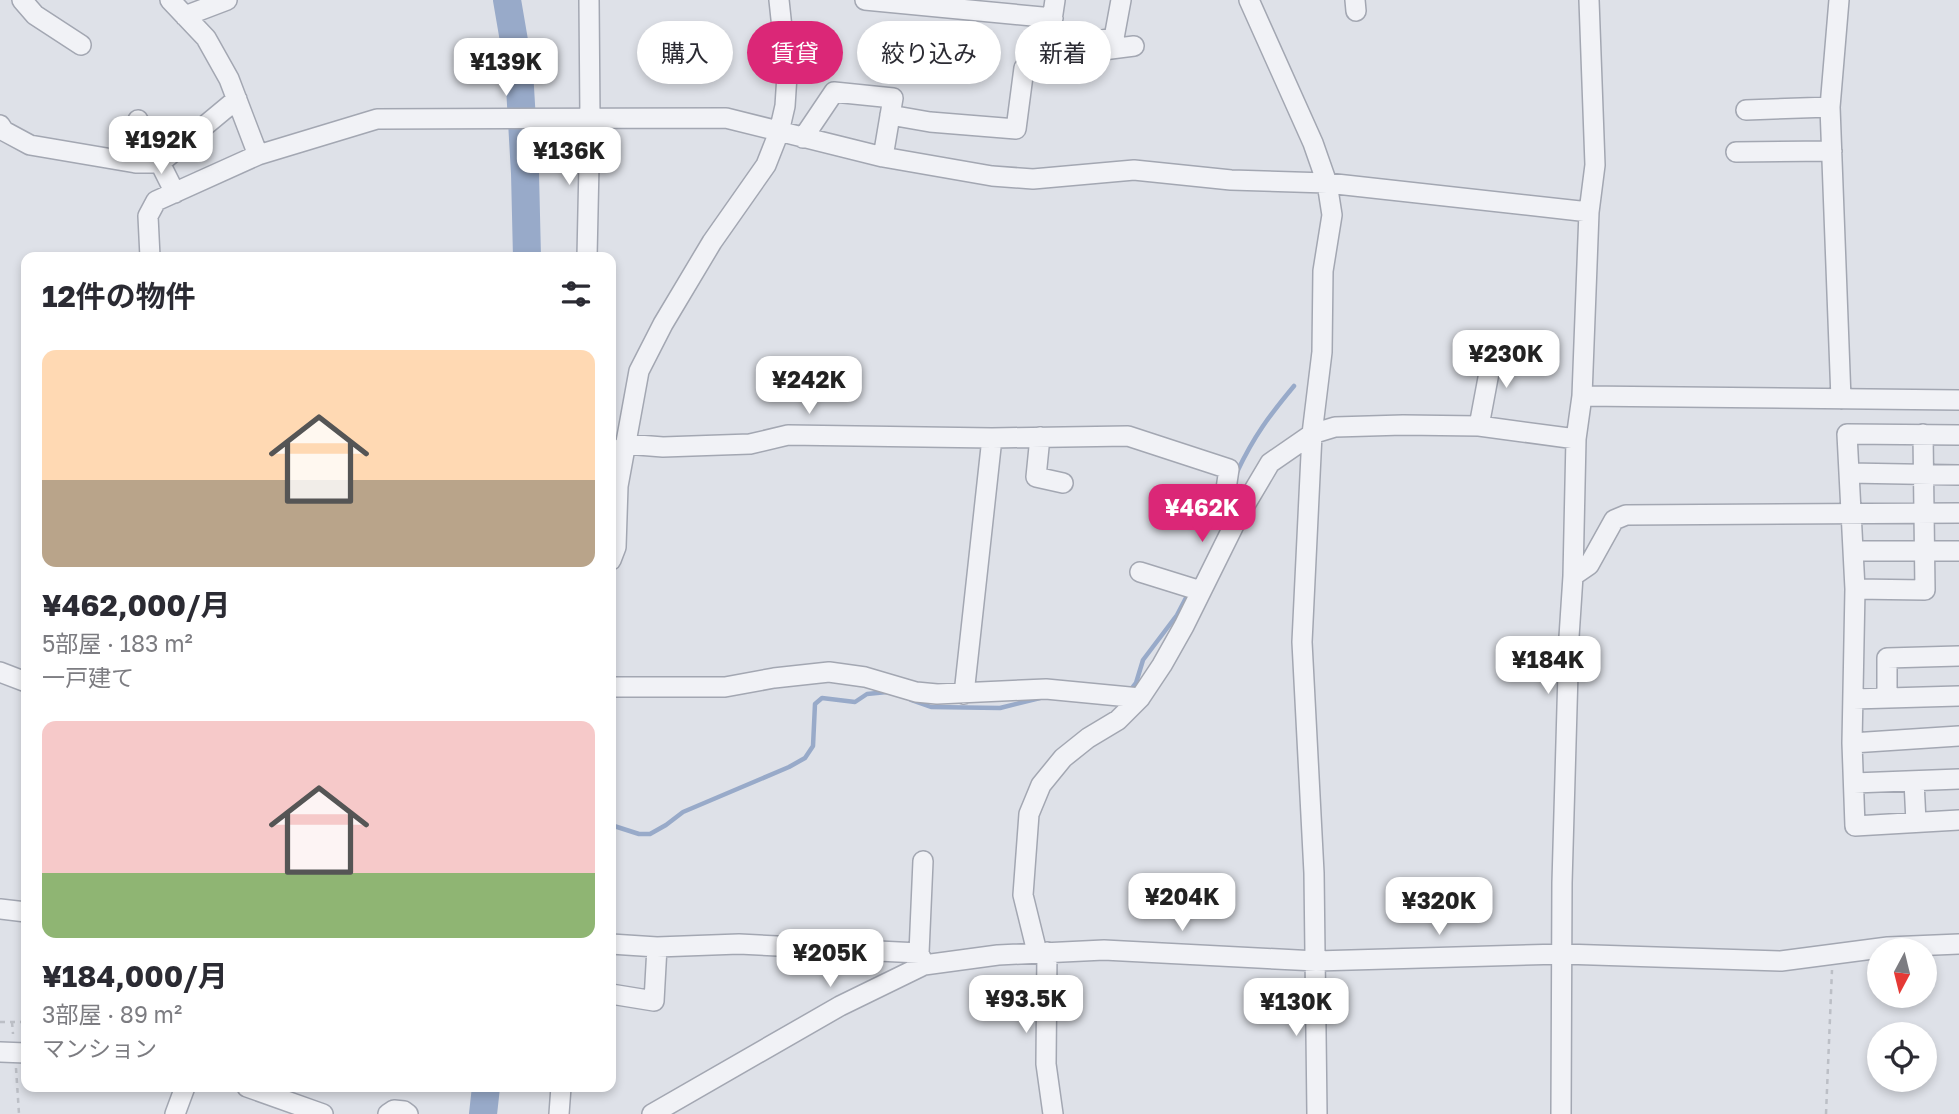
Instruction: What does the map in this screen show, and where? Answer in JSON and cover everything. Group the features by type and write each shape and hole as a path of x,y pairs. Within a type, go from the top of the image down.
{"street":[{"path":"22,0 34,15 82,45"},
{"path":"170,0 206,38 229,79 258,155"},
{"path":"185,16 227,0"},
{"path":"587,252 582,118 589,0"},
{"path":"616,547 618,486 639,371 663,324 712,242 765,165 779,132 788,75 779,0"},
{"path":"865,0 1054,9 1049,40 1056,47 1114,38 1121,0"},
{"path":"1249,0 1313,143 1327,183 1332,215 1323,271 1322,352 1312,435 1302,642 1309,758 1317,1114"},
{"path":"1561,1114 1562,883 1576,439 1582,396 1589,212 1595,165 1589,0"},
{"path":"1839,0 1830,107 1841,398"},
{"path":"890,115 930,122 1016,129 1024,68 1033,59 1134,46"},
{"path":"803,138 834,92 893,98 883,157"},
{"path":"4,133 30,145 136,163 160,163 237,99"},
{"path":"1746,110 1830,107"},
{"path":"150,252 148,216 156,201 258,155 377,119 726,118 883,157 992,176 1033,179 1134,170 1231,180 1327,183 1589,212"},
{"path":"136,163 138,120"},
{"path":"1736,152 1832,151"},
{"path":"160,163 174,192"},
{"path":"1479,426 1494,345"},
{"path":"1582,396 1959,400"},
{"path":"1053,1114 1046,1064 1042,952 1023,895 1029,814 1041,785 1063,758 1088,738 1118,720 1139,698 1162,665 1238,517 1270,463 1312,435 1335,427 1479,426 1576,439"},
{"path":"1959,435 1847,434 1854,589 1852,743 1855,826 1959,820"},
{"path":"625,444 663,447 750,444 788,435 992,438 1128,436 1229,469 1223,509 1238,517"},
{"path":"1854,589 1925,590 1923,435"},
{"path":"1040,437 1036,477 1063,483"},
{"path":"964,694 992,438"},
{"path":"1849,473 1959,475"},
{"path":"1573,576 1589,565 1614,520 1626,515 1959,513"},
{"path":"1853,551 1959,551"},
{"path":"1140,572 1202,591"},
{"path":"1888,698 1887,658 1959,656"},
{"path":"616,687 724,687 774,678 829,673 865,677 916,692 937,694 1046,689 1139,698"},
{"path":"1,675 21,680"},
{"path":"1853,699 1959,696"},
{"path":"1852,743 1959,736"},
{"path":"1854,783 1959,779"},
{"path":"1914,781 1916,822"},
{"path":"921,959 923,861"},
{"path":"0,909 21,911"},
{"path":"616,944 657,947 738,944 921,959 1104,950 1315,961 1563,954 1781,961 1888,947 1959,944"},
{"path":"616,995 654,1001 657,947"},
{"path":"652,1114 921,959"},
{"path":"0,1052 21,1053"},
{"path":"175,1114 183,1092"},
{"path":"261,1092 323,1114"},
{"path":"559,1114 561,1092"},
{"path":"388,1114 394,1110 408,1114"}],"path":[{"path":"1826,1114 1832,955"},
{"path":"0,1022 21,1022"}],"waterway":[{"path":"507,0 519,70 527,252"},
{"path":"1237,472 1262,427 1294,386"},
{"path":"1129,692 1136,683 1143,660 1177,615 1189,592"},
{"path":"616,827 639,834 650,834 683,812 789,767 805,758 813,746 815,704 822,698 855,702 867,694 887,692"},
{"path":"911,700 931,707 1000,708 1040,698"},
{"path":"483,1114 485,1092"}]}
